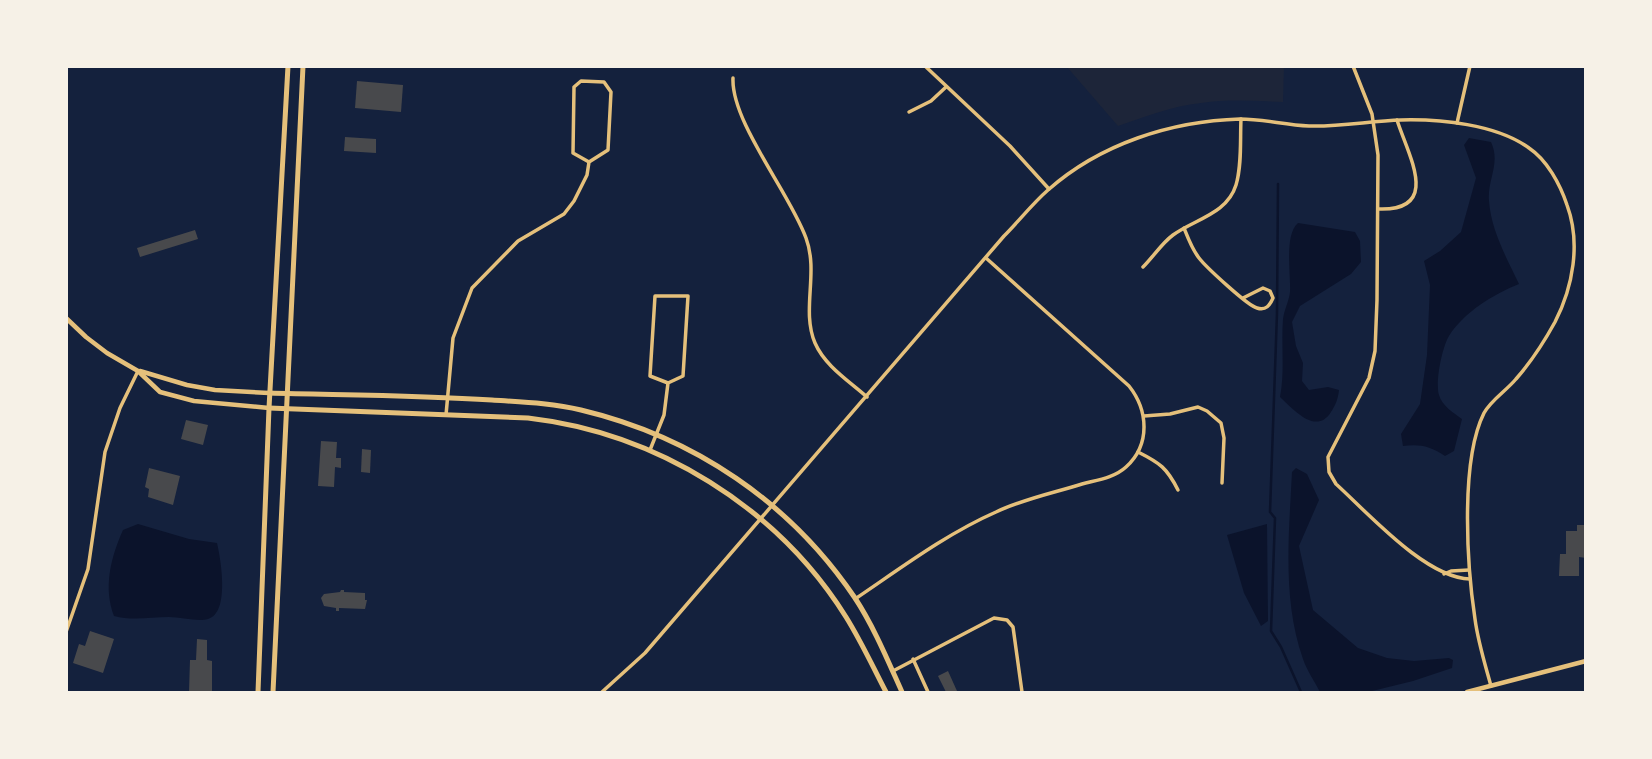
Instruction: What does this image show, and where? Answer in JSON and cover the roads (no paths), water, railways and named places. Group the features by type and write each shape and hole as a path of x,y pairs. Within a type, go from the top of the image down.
{"main road":[{"path":"258,692 269,393 288,66"},
{"path":"273,692 303,66"},
{"path":"269,393 446,397 546,404 580,410 657,435 730,474 774,505 803,534 855,599 902,692"},
{"path":"269,408 562,422 621,438 650,450 719,488 790,544 846,616 886,692"}],"street":[{"path":"925,66 1010,146 1049,189"},
{"path":"1353,66 1372,114 1380,175 1377,310 1373,365 1363,391 1330,450 1329,472 1336,484 1427,564 1457,579 1470,579"},
{"path":"1457,123 1470,66"},
{"path":"733,78 738,106 799,222 809,247 813,277 810,320 816,346 828,363 867,397"},
{"path":"446,415 453,338 472,288 518,241 564,214 587,175 589,162 608,150 611,92 604,82 581,81 573,87 573,153 589,162"},
{"path":"909,112 931,101 946,87"},
{"path":"1143,267 1170,237 1225,206 1236,184 1241,120"},
{"path":"602,692 645,653 986,258 1049,189 1099,156 1136,139 1180,126 1241,120 1271,120 1304,126 1344,126 1397,120 1457,123 1521,142 1538,156 1563,195 1574,226 1575,243 1569,284 1554,323 1535,355 1515,381 1485,412 1469,468 1470,579 1475,619 1491,686"},
{"path":"1379,209 1389,210 1405,206 1414,198 1418,187 1397,120"},
{"path":"1184,228 1199,258 1243,298 1255,308 1264,309 1270,305 1273,298 1270,291 1264,288 1243,298"},
{"path":"855,599 980,519 1019,503 1114,475 1127,467 1138,452 1144,434 1144,416 1136,395 1129,386 986,258"},
{"path":"654,296 688,296 683,376 668,383 650,376 654,296"},
{"path":"66,317 107,354 138,371 187,385 224,391 269,393"},
{"path":"138,371 160,392 194,401 269,408"},
{"path":"66,632 88,569 105,452 120,408 138,371"},
{"path":"650,450 667,401 668,383"},
{"path":"1144,416 1170,414 1198,407 1221,423 1224,438 1222,483"},
{"path":"1138,452 1160,463 1178,490"},
{"path":"1444,574 1470,570"},
{"path":"893,671 994,618 1007,620 1013,627 1022,692"},
{"path":"913,659 928,692"},
{"path":"1467,692 1586,661"}],"waterway":[{"path":"1278,184 1277,313 1270,512 1275,518 1271,631 1301,692"}]}
